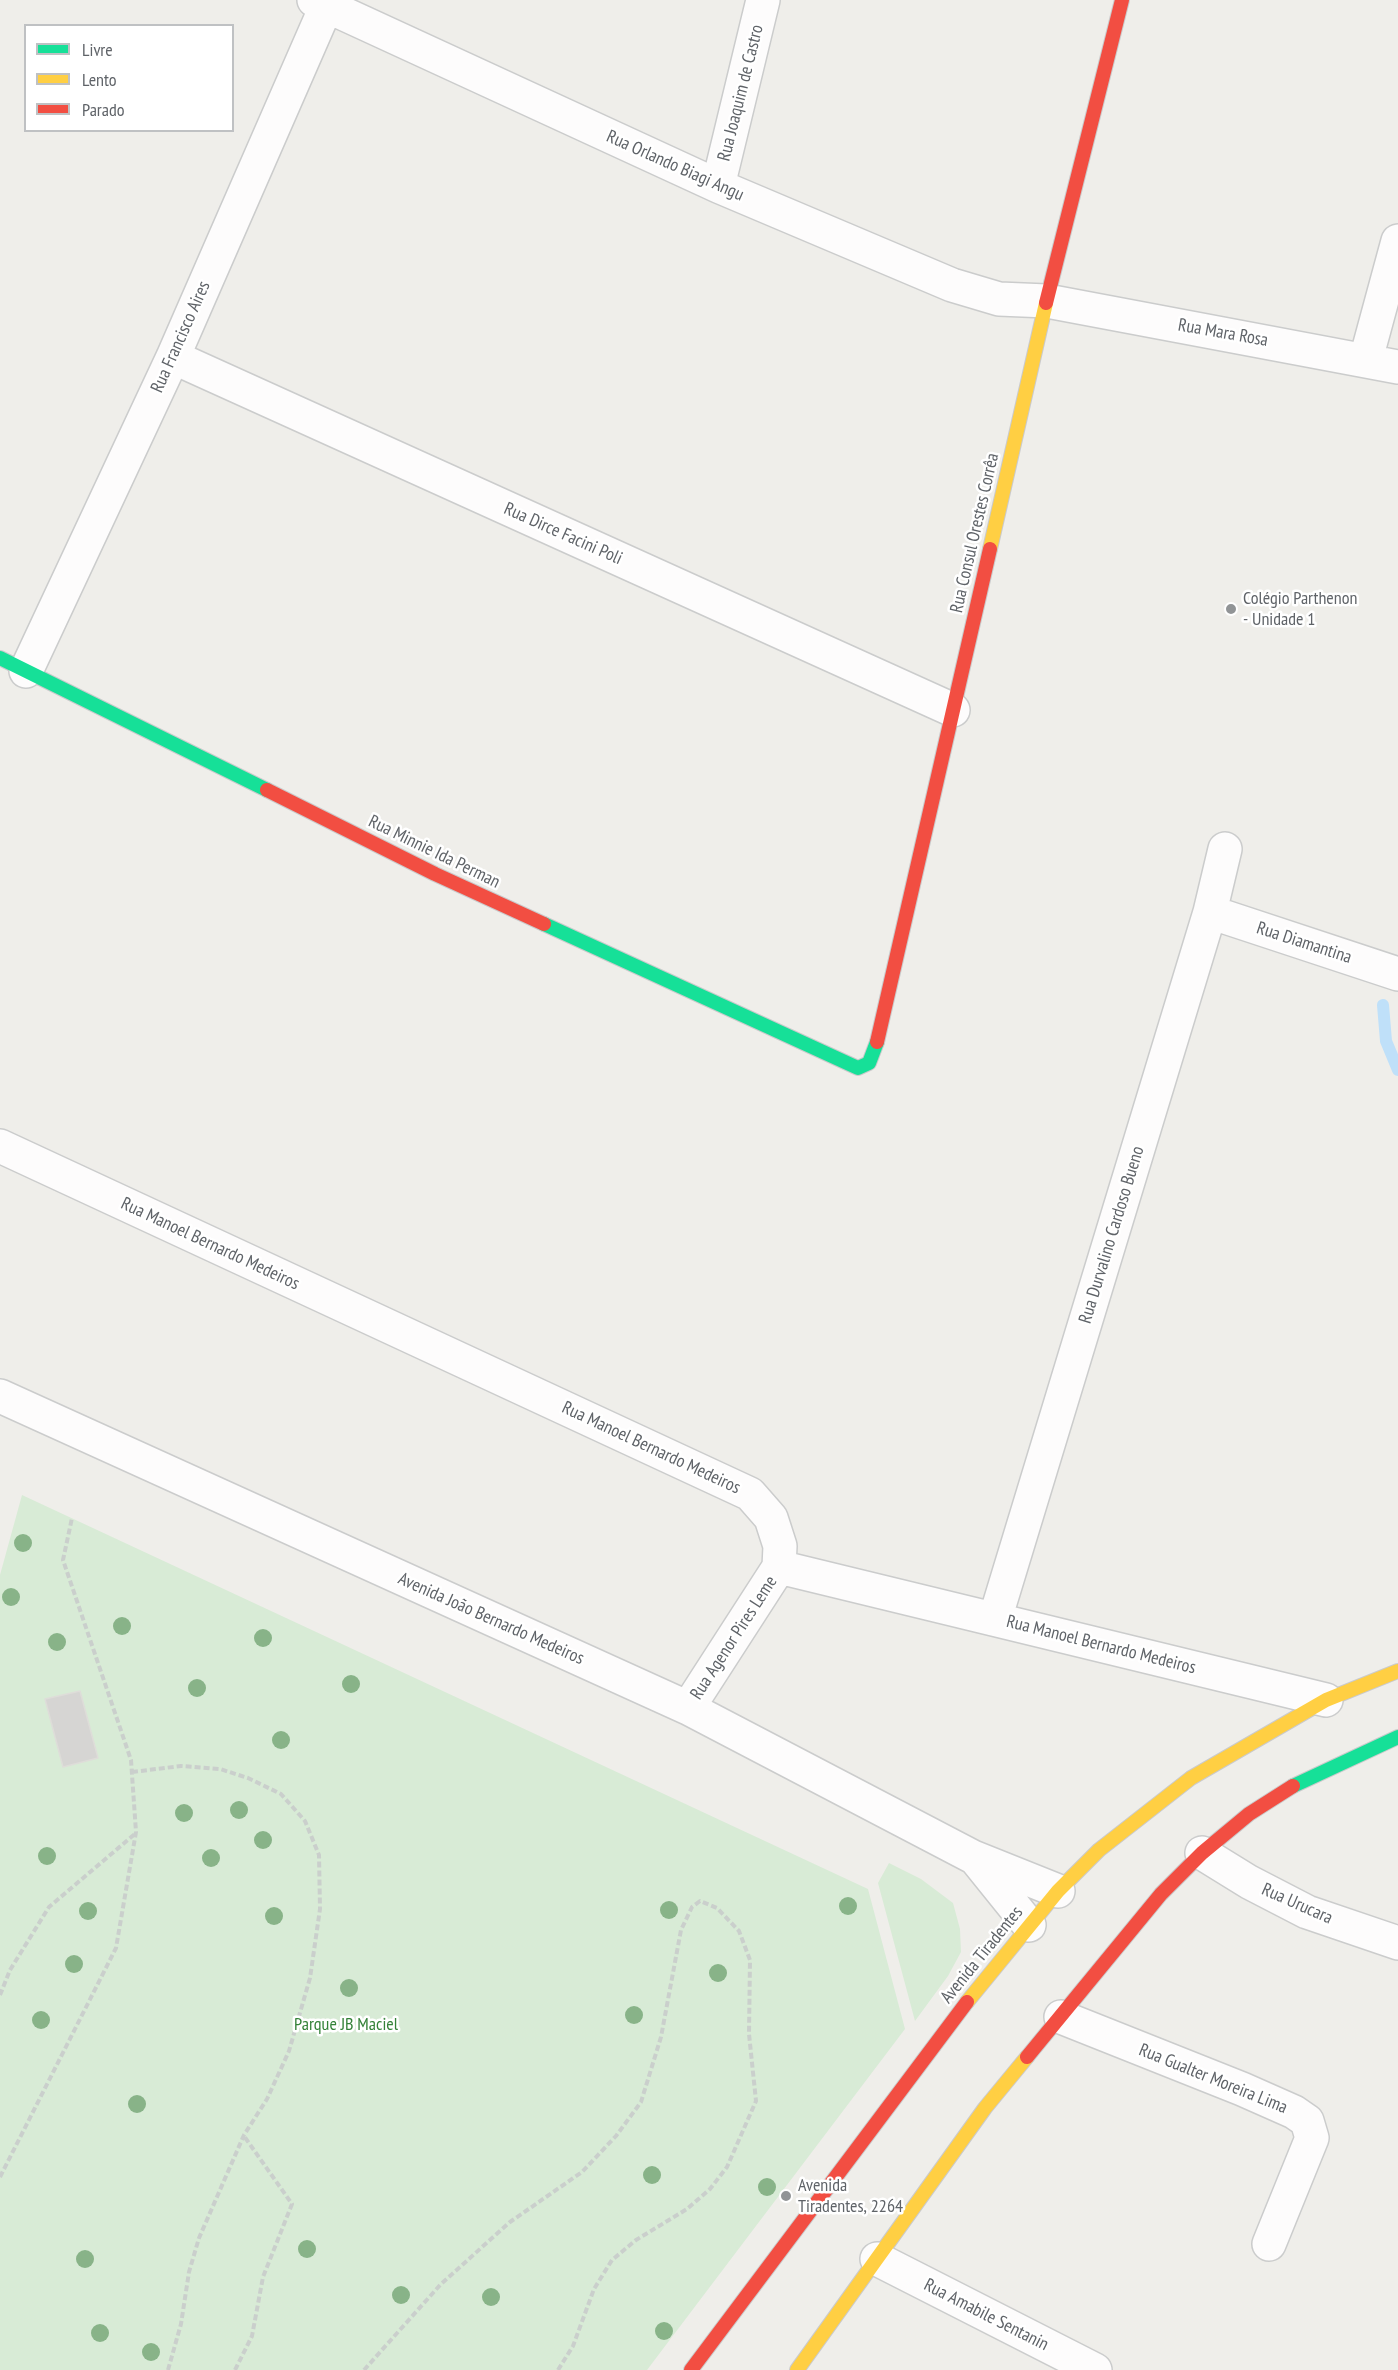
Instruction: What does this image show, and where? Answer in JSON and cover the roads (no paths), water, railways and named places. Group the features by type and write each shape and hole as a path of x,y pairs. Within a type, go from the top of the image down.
{"street":[{"name":"Rua Joaquim de Castro","path":"718,186 763,0"},
{"name":"Rua Consul Orestes Corrêa","path":"858,1068 869,1063 878,1038 1047,302 1122,0"},
{"name":"Rua Orlando Biagi Angu","path":"323,2 718,186 952,285 999,299 1047,302"},
{"name":"Rua Francisco Aires","path":"13,664 173,357 323,2"},
{"path":"1366,359 1398,242"},
{"name":"Rua Mara Rosa","path":"1047,302 1366,359 1398,367"},
{"name":"Rua Dirce Facini Poli","path":"173,357 952,710"},
{"name":"Rua Minnie Ida Perman","path":"13,664 435,874 858,1068"},
{"name":"Rua Durvalino Cardoso Bueno","path":"995,1619 1210,912 1225,849"},
{"name":"Rua Diamantina","path":"1210,912 1398,974"},
{"name":"Rua Manoel Bernardo Medeiros","path":"0,1146 750,1494 771,1518 780,1546 779,1567 1326,1700"},
{"name":"Avenida João Bernardo Medeiros","path":"0,1396 688,1708 974,1857 1058,1891"},
{"name":"Rua Agenor Pires Leme","path":"688,1708 779,1567"},
{"name":"Avenida Tiradentes","path":"691,2370 976,1990 1058,1891 1099,1850 1191,1778 1326,1700 1398,1671"},
{"path":"796,2370 985,2108 1161,1894 1202,1853 1249,1814 1295,1785 1398,1737"},
{"name":"Rua Urucara","path":"1202,1853 1249,1882 1306,1912 1398,1943"},
{"name":"Avenida João Bernardo Medeiros","path":"974,1857 1029,1925"},
{"name":"Rua Gualter Moreira Lima","path":"1061,2017 1242,2090 1294,2112 1307,2121 1312,2138 1269,2244"},
{"name":"Rua Amabile Sentanin","path":"877,2259 1095,2370"}],"waterway":[{"path":"1383,1005 1386,1041 1398,1070"}],"place":[{"name":"Colégio Parthenon - Unidade 1","path":"1231,609"},
{"name":"Avenida Tiradentes, 2264","path":"786,2196"}],"park label":[{"name":"Parque JB Maciel","path":"346,2025"}]}
